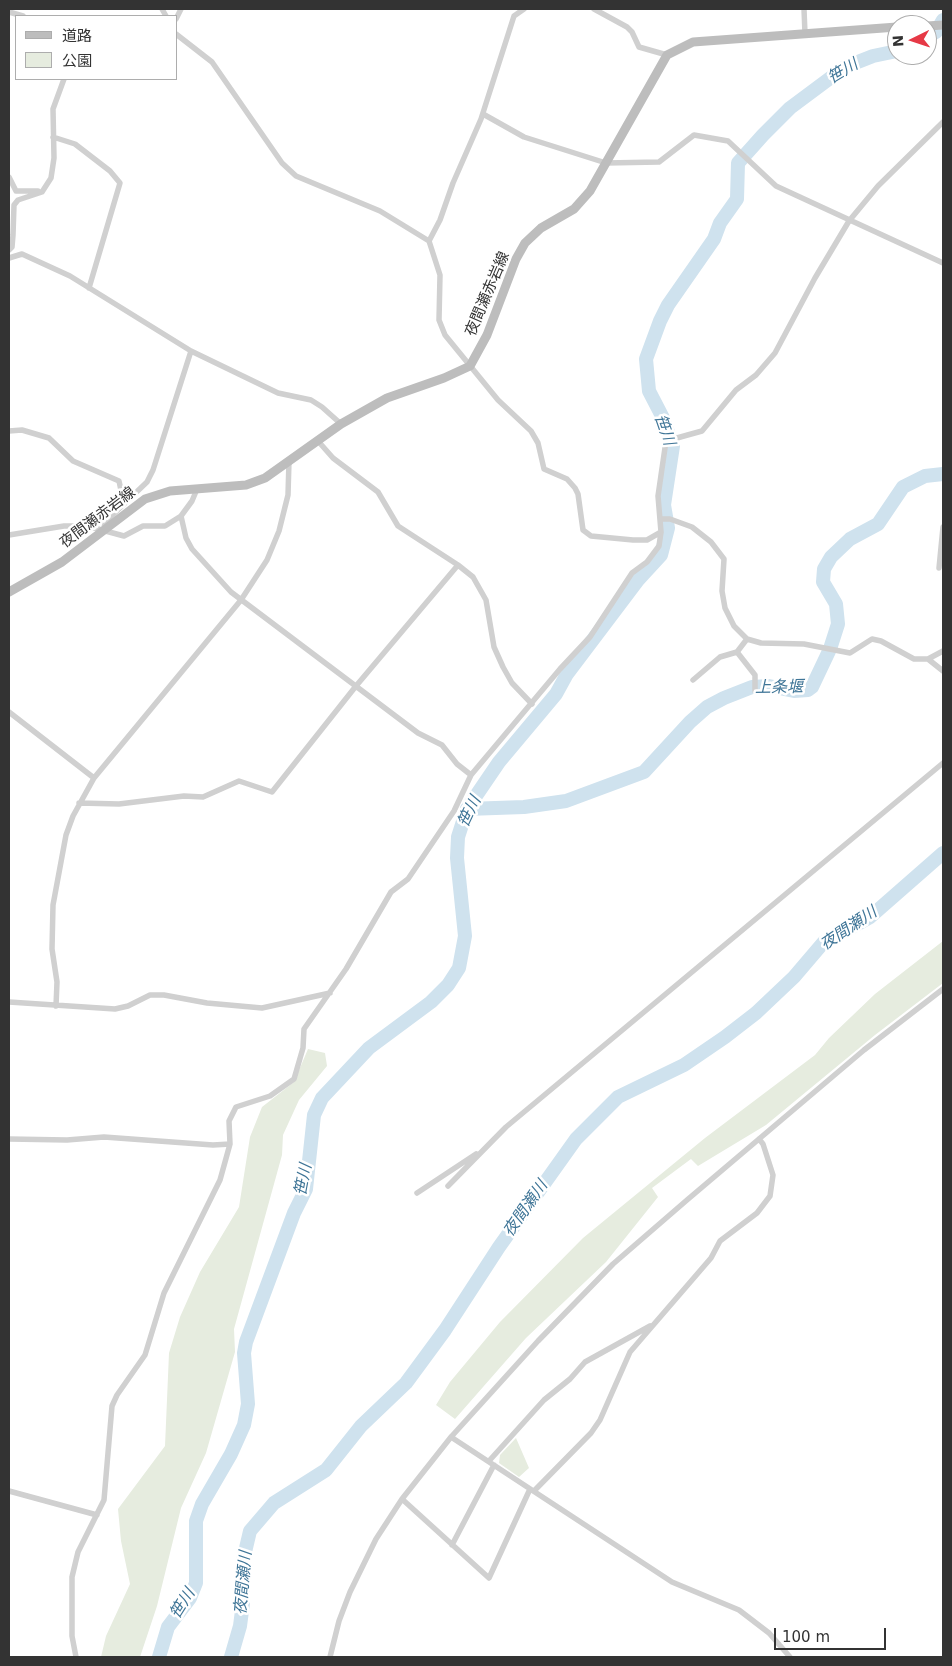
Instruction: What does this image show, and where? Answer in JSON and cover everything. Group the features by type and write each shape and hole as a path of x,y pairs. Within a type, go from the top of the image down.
{"main road":[{"path":"667,55 693,42 887,28"},
{"name":"夜間瀬赤岩線","path":"9,592 62,562 105,527 145,499 170,491 246,485 265,478 341,424 387,398 444,378 470,366 487,335 516,259 525,243 541,228 574,209 590,192 667,55"}],"street":[{"path":"429,241 440,220 453,183 483,114 514,16 524,9"},
{"path":"594,9 628,27 639,47 667,55"},
{"path":"804,9 805,34"},
{"path":"178,36 212,62 282,163 296,176 380,210 429,241 440,276 439,320 445,335 498,400 530,431 538,443 544,469 567,480 575,488 578,494 582,530 591,536 633,540 647,540 661,532"},
{"path":"9,250 12,241 14,205 18,200 42,192 51,178 54,158 53,109 64,80"},
{"path":"483,114 524,137 606,163 659,162 694,135 728,141 776,186 800,195 849,221 885,235 943,263"},
{"path":"76,1657 72,1636 72,1576 78,1552 104,1500 112,1406 117,1395 145,1355 164,1293 220,1180 230,1144 229,1121 236,1107 270,1096 294,1078 303,1048 304,1029 330,993 391,892 408,879 454,811 472,775 590,637 632,573 647,562 659,546 661,519 658,496 670,440 702,431 736,390 756,375 775,353 815,278 849,221 878,186 943,122"},
{"path":"53,137 75,144 110,171 120,183 89,288"},
{"path":"9,177 16,191 42,192"},
{"path":"9,258 22,254 70,276 191,350 278,393 311,400 341,424"},
{"path":"105,527 147,482 153,470 191,350"},
{"path":"9,431 22,430 49,438 73,461 120,481 122,495 103,510 105,527"},
{"path":"318,441 334,458 378,492 398,526 473,577 486,600 494,647 503,667 512,683 532,704"},
{"path":"56,1006 57,982 52,949 53,905 66,835 79,803 94,778 241,600 266,560 279,531 288,495 289,461"},
{"path":"9,535 64,526 87,526 105,527 124,536 143,526 165,526 181,516 192,501 197,489"},
{"path":"181,516 186,538 192,549 203,563 241,600 418,733 442,745 457,764 472,775"},
{"path":"661,519 670,519 692,528 711,542 724,559 722,591 725,608 734,626 747,640 761,643 804,644 850,653 872,639 881,641 914,659 928,659 943,650"},
{"path":"939,568 943,527"},
{"path":"79,803 119,804 184,796 203,797 239,781 272,792 356,686 458,565"},
{"path":"693,680 720,656 737,652 747,640"},
{"path":"737,652 755,675 755,691"},
{"path":"928,659 943,671"},
{"path":"9,712 94,778"},
{"path":"448,1186 506,1128 943,763"},
{"path":"330,1657 339,1621 350,1592 376,1539 402,1499 451,1437 538,1341 614,1264 864,1050 943,989"},
{"path":"9,1002 115,1009 128,1006 150,995 164,995 207,1003 262,1008 330,993"},
{"path":"9,1139 67,1140 104,1137 213,1146 230,1144"},
{"path":"402,1499 489,1578 532,1490 591,1433 600,1420 630,1352 711,1258 720,1241 757,1213 770,1196 773,1175 763,1144 759,1139"},
{"path":"417,1193 459,1163 482,1151"},
{"path":"452,1545 492,1463 544,1400 570,1379 585,1362 653,1324"},
{"path":"451,1437 672,1582 739,1610 769,1633 790,1657"},
{"path":"9,1491 97,1515"}],"green space":[{"path":"943,941 943,983 875,1035 766,1125 698,1166 691,1159 652,1188 658,1197 606,1262 526,1338 455,1419 436,1405 450,1382 500,1322 583,1238 705,1138 815,1055 829,1038 875,994"},
{"path":"308,1049 325,1053 327,1066 299,1100 283,1135 282,1155 234,1329 235,1352 206,1453 181,1508 157,1606 140,1657 101,1657 106,1636 130,1584 121,1541 118,1509 165,1446 169,1353 180,1317 200,1272 239,1207 250,1137 262,1107 294,1082"},
{"path":"516,1438 529,1468 519,1477 499,1463 500,1455"}],"waterway":[{"name":"笹川","path":"937,30 943,20"},
{"name":"笹川","path":"159,1657 168,1627 190,1598 196,1583 196,1521 202,1504 231,1454 244,1425 248,1404 244,1353 246,1342 294,1213 306,1189 314,1115 322,1098 369,1048 431,1002 448,985 459,968 465,936 457,858 458,837 467,809 499,762 556,694 567,674 638,580 661,555 668,528 664,505 673,446 663,418 649,391 646,359 660,321 668,305 714,239 720,223 737,199 738,163 790,108 845,67 873,56 887,53"},
{"name":"上条堰","path":"467,809 524,807 566,801 644,772 690,722 707,707 724,698 752,687 769,686 794,691 808,690 812,687 830,649 838,624 836,604 823,582 824,569 831,557 850,539 878,524 903,487 925,476 943,474"},
{"name":"夜間瀬川","path":"231,1657 240,1626 243,1603 242,1565 250,1531 274,1503 326,1470 361,1426 406,1383 445,1330 499,1247 576,1139 618,1097 684,1065 756,1013 794,977 823,943 870,917 943,853"}]}
